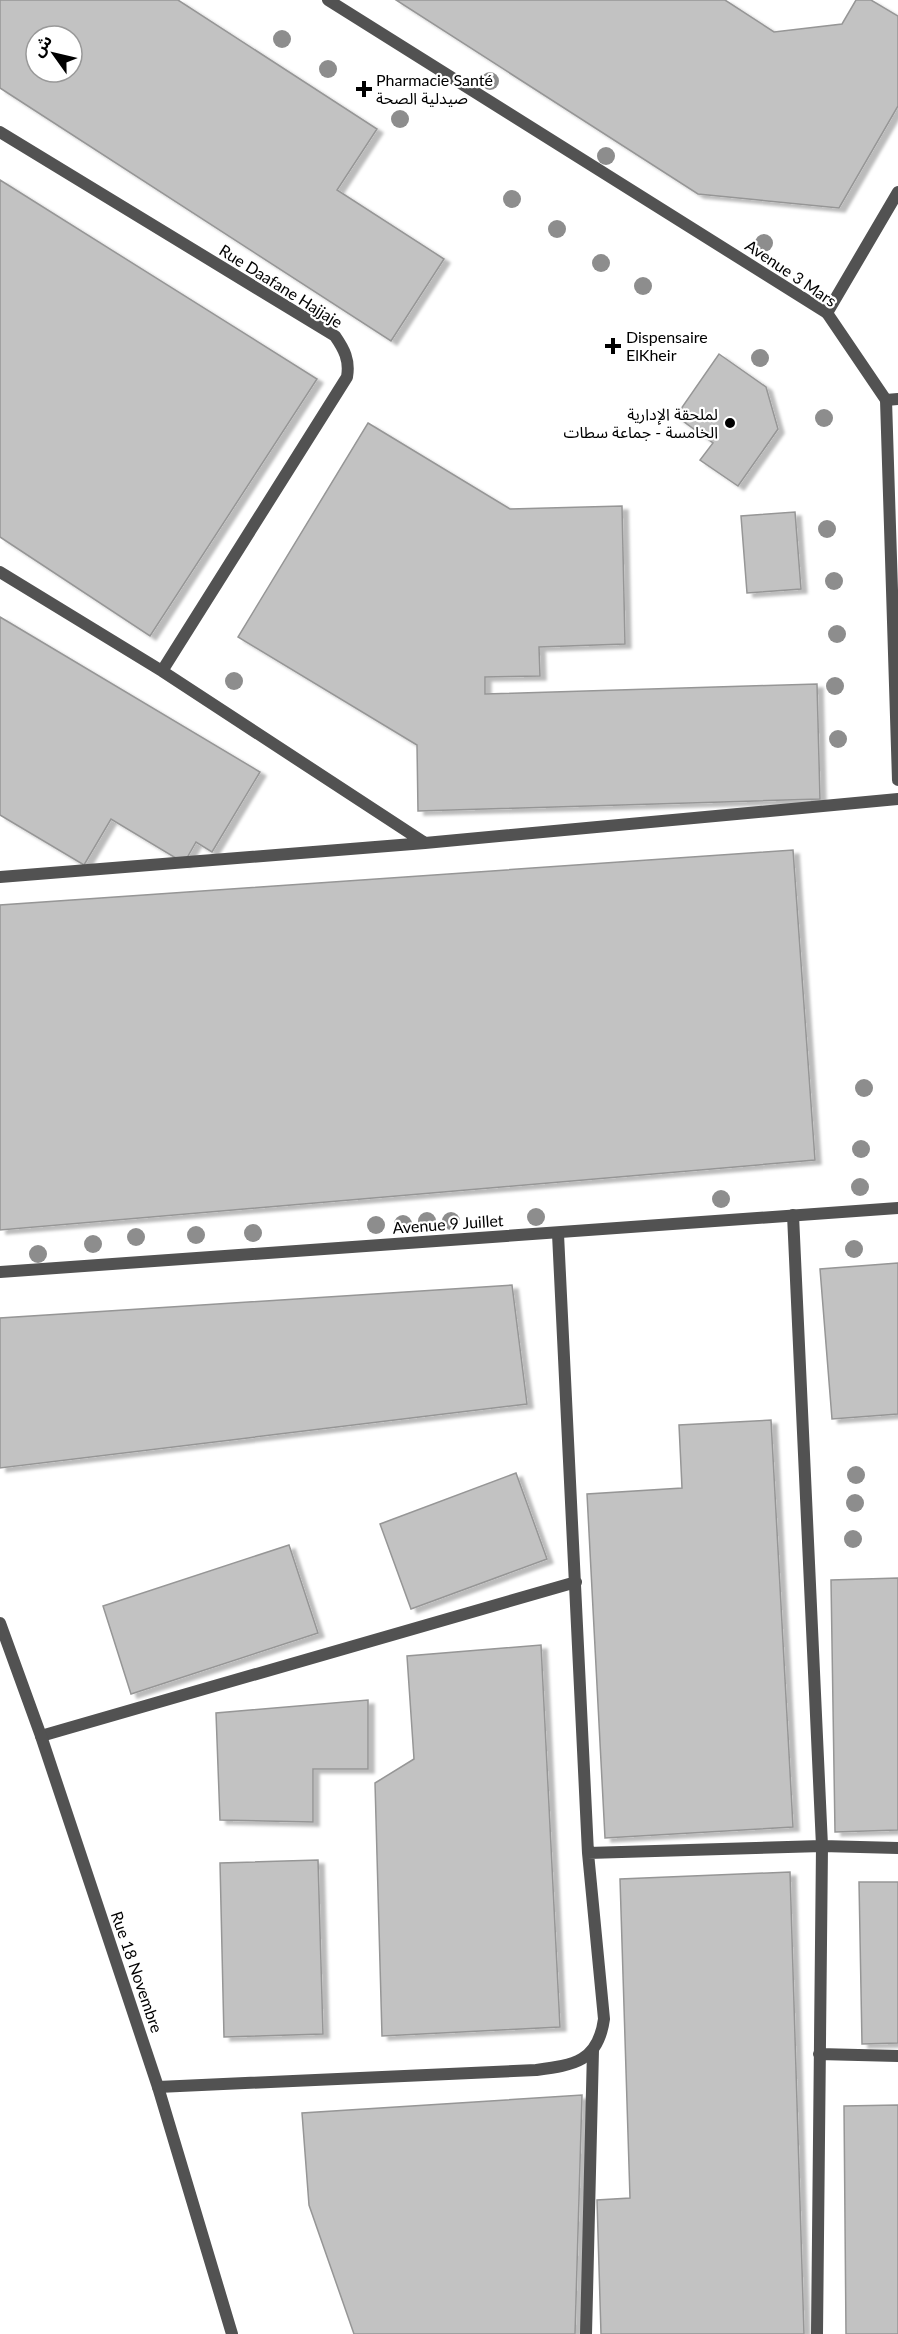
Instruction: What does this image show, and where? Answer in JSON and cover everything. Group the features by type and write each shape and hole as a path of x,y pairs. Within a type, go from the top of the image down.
{"street":[{"name":"Avenue 3 Mars","path":"328,0 827,313 892,400 898,780"},
{"name":"Rue Daafane Hajjaje","path":"0,132 335,336 344,350 349,367 347,377 162,671"},
{"path":"827,313 898,192"},
{"path":"0,572 162,671 425,843"},
{"path":"0,877 425,843 898,799"},
{"name":"Avenue 9 Juillet","path":"0,1272 898,1208"},
{"path":"793,1215 822,1846 818,2334"},
{"path":"158,2087 536,2070 570,2064 588,2056 602,2035 604,2019 588,1853 558,1233"},
{"path":"41,1736 576,1582"},
{"name":"Rue 18 Novembre","path":"0,1623 41,1736 158,2087 232,2334"},
{"path":"588,1853 822,1846 898,1848"},
{"path":"586,2334 593,2050"},
{"path":"819,2054 898,2056"}],"building":[{"path":"0,0 178,0 377,129 337,190 444,259 391,341 0,88"},
{"path":"396,0 725,0 774,32 842,24 856,0 871,0 898,16 898,106 839,208 698,194"},
{"path":"0,180 317,379 150,636 0,537"},
{"name":"لملحقة الإدارية الخامسة - جماعة سطات","path":"719,354 766,387 778,429 738,486 700,460 713,443 676,416"},
{"path":"368,423 510,509 622,506 625,644 539,647 540,676 485,677 485,694 817,684 820,799 418,811 417,745 238,637"},
{"path":"795,512 801,589 747,593 741,516"},
{"path":"0,617 260,772 212,852 196,842 184,863 111,819 84,865 0,815"},
{"path":"793,850 815,1160 0,1230 0,905"},
{"path":"898,1263 898,1414 832,1419 820,1269"},
{"path":"512,1285 527,1404 0,1468 0,1318"},
{"path":"771,1420 793,1827 605,1838 587,1494 682,1488 679,1425"},
{"path":"516,1473 547,1559 411,1609 380,1524"},
{"path":"289,1545 318,1633 131,1694 103,1606"},
{"path":"898,1578 898,1830 835,1832 831,1580"},
{"path":"541,1645 560,2027 382,2036 375,1783 414,1759 407,1656"},
{"path":"368,1700 368,1769 313,1769 313,1822 220,1820 216,1713"},
{"path":"318,1860 323,2034 224,2037 220,1863"},
{"path":"790,1872 804,2334 601,2334 597,2200 630,2198 620,1879"},
{"path":"859,1882 898,1882 898,2043 862,2044"},
{"path":"582,2095 575,2334 354,2334 309,2205 302,2113"},
{"path":"898,2105 898,2334 846,2334 844,2106"}],"place":[{"name":"Pharmacie Santé صيدلية الصحة","path":"364,89"},
{"name":"Dispensaire ElKheir","path":"613,346"},
{"name":"لملحقة الإدارية الخامسة - جماعة سطات","path":"730,423"}]}
